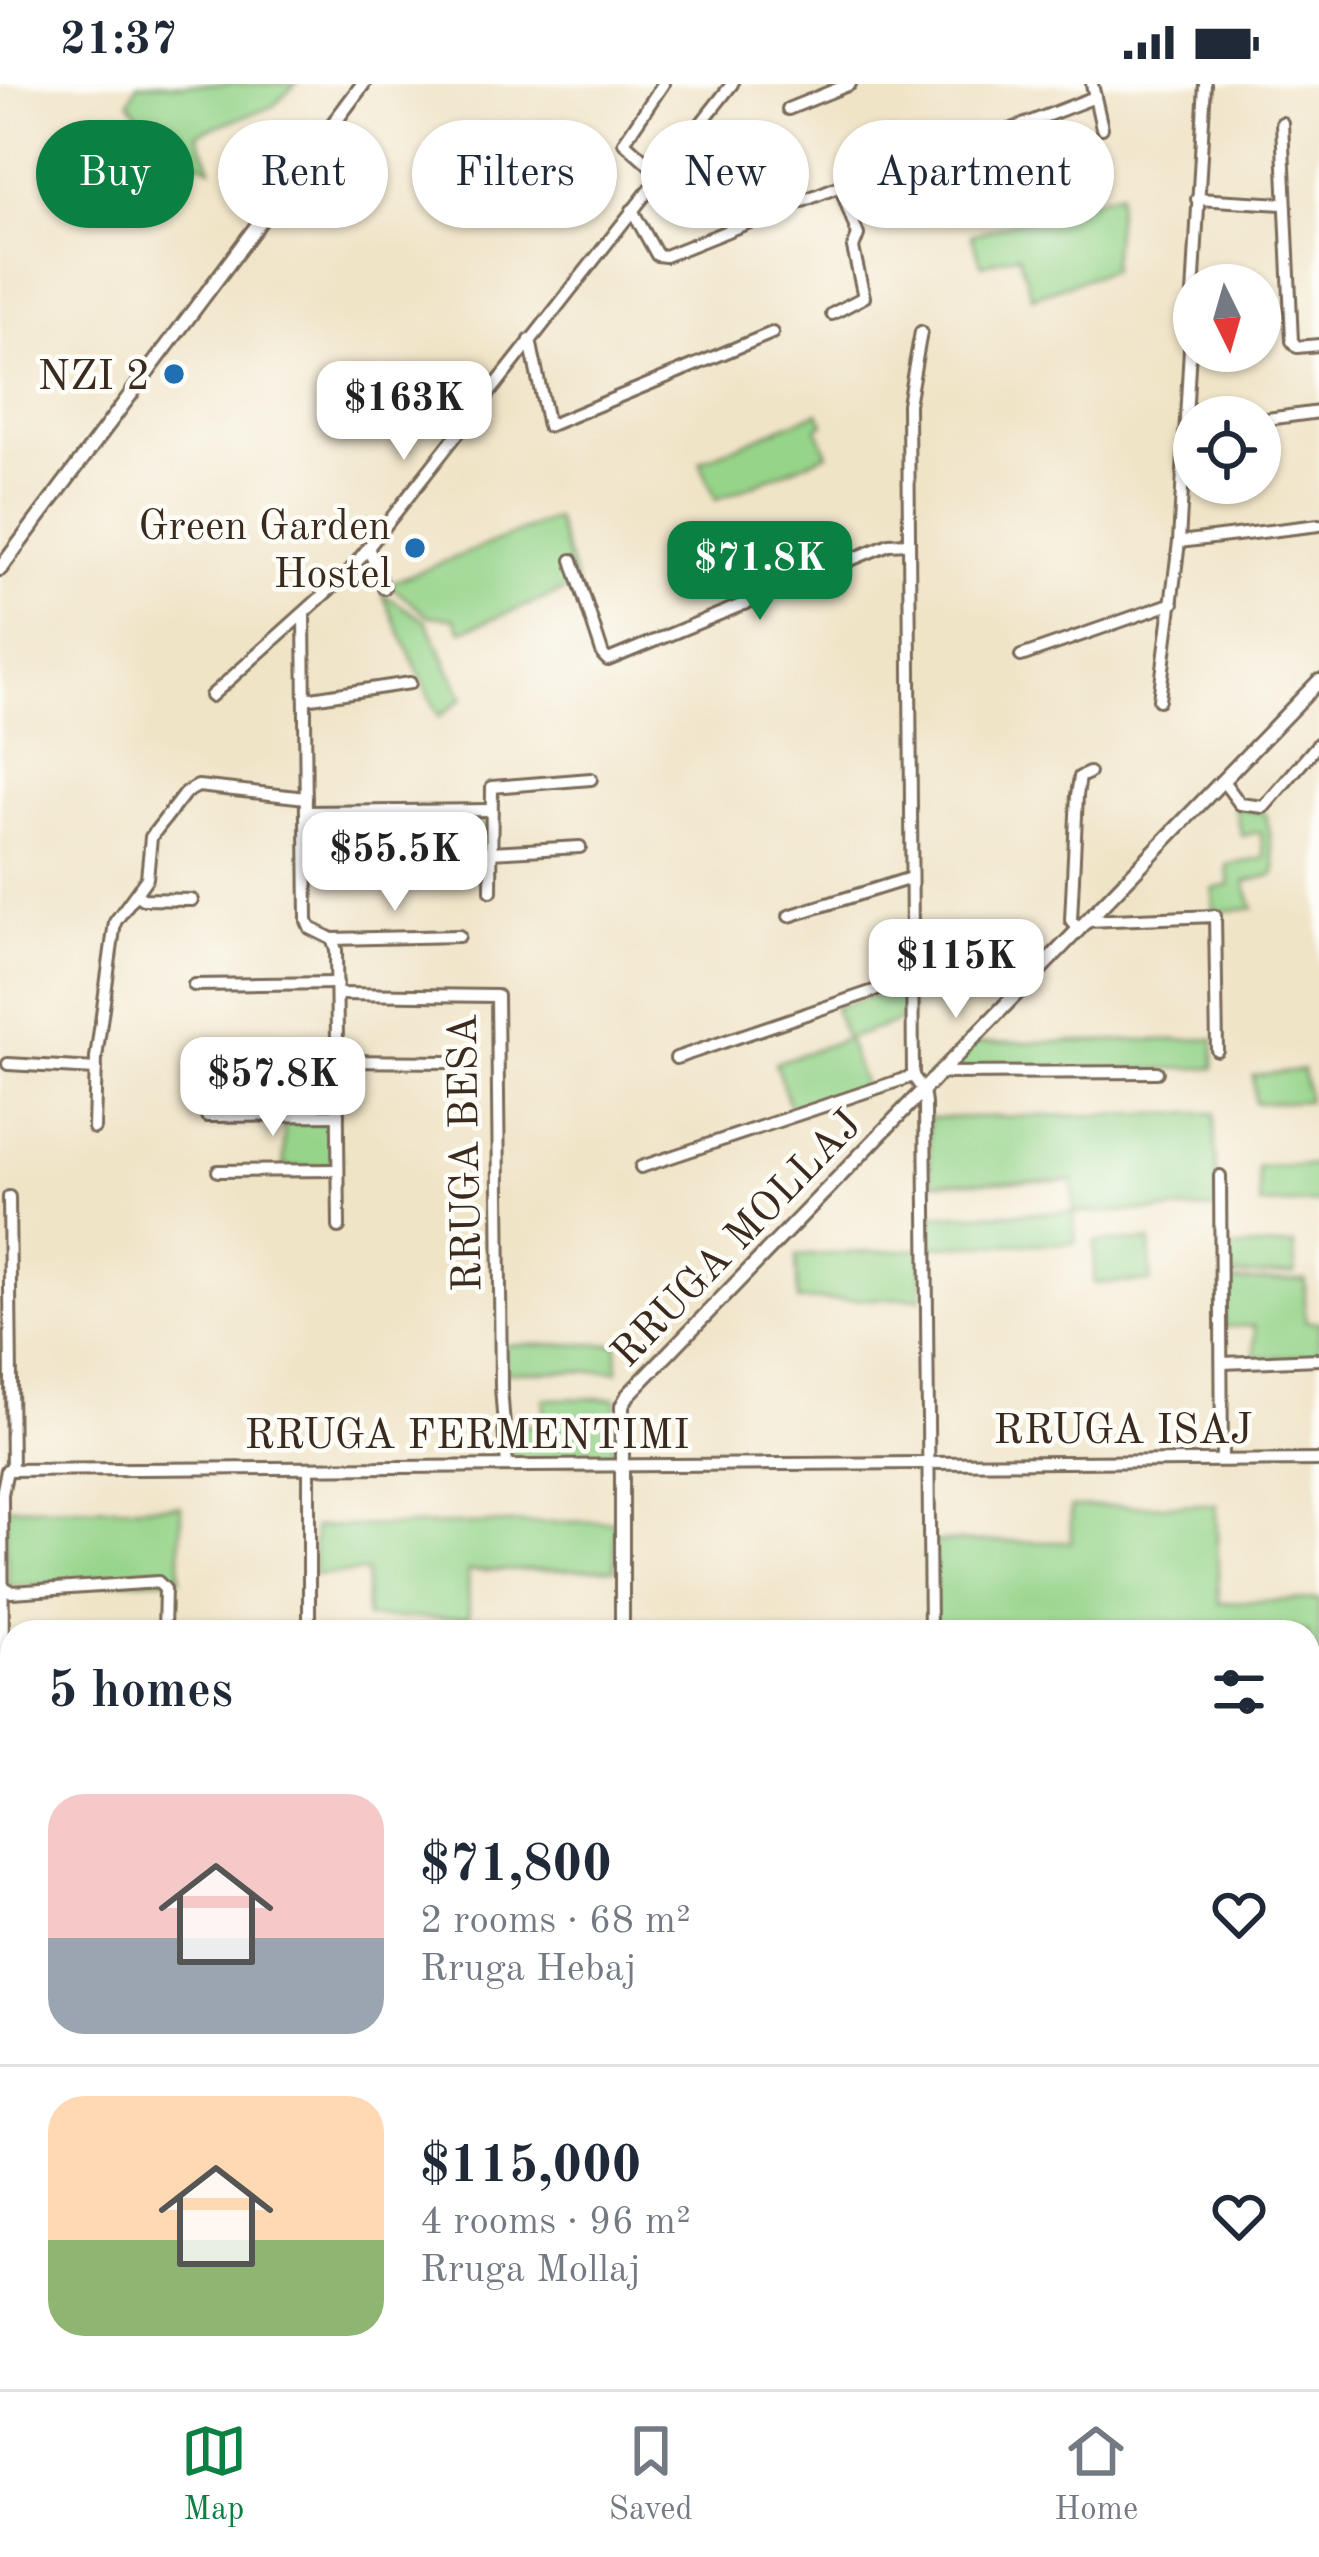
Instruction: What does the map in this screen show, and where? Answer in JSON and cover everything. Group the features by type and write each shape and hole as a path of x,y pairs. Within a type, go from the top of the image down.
{"street":[{"path":"0,569 363,84"},
{"path":"641,157 625,142 663,84"},
{"path":"704,120 732,84"},
{"path":"788,109 850,84"},
{"path":"1191,396 1205,84"},
{"path":"1029,120 1094,90 1100,120"},
{"path":"1282,123 1292,341 1298,347 1319,345"},
{"path":"632,210 661,256 833,189"},
{"path":"211,696 350,572 641,199"},
{"path":"1197,200 1283,204"},
{"path":"832,314 864,297 853,248 855,228"},
{"path":"921,332 908,404 908,543 913,1076 923,1090 930,1620"},
{"path":"530,340 548,426 772,333"},
{"path":"1281,417 1319,412"},
{"path":"1159,700 1183,504"},
{"path":"1179,542 1319,525"},
{"path":"572,560 606,660 895,542 908,543"},
{"path":"368,547 384,588"},
{"path":"1021,656 1173,603"},
{"path":"304,613 310,928 332,939 459,936"},
{"name":"RRUGA MOLLAJ","path":"622,1620 622,1406 628,1395 1319,681"},
{"path":"305,700 410,683"},
{"path":"1223,781 1240,804 1264,807 1319,743"},
{"path":"1089,773 1080,777 1077,795 1071,920 1082,926 1215,916 1217,1050"},
{"path":"491,891 492,787 591,779"},
{"path":"94,1128 101,1006 115,922 149,868 146,854 151,838 191,789 218,787 306,798"},
{"path":"306,812 490,809"},
{"path":"490,852 580,847"},
{"path":"789,916 911,878"},
{"path":"136,895 192,900"},
{"path":"332,939 337,989 339,1227"},
{"path":"676,1058 912,982"},
{"path":"194,985 337,989"},
{"name":"RRUGA BESA","path":"337,989 497,996 501,1388 507,1466"},
{"path":"338,1061 448,1062"},
{"path":"8,1064 96,1070"},
{"path":"939,1073 1156,1072"},
{"path":"641,1167 913,1076"},
{"path":"207,1116 338,1115"},
{"path":"218,1171 338,1170"},
{"path":"1220,1176 1222,1460"},
{"path":"3,1620 2,1494 9,1470 9,1197"},
{"path":"1222,1363 1319,1359"},
{"name":"RRUGA ISAJ","path":"928,1463 1319,1460"},
{"name":"RRUGA FERMENTIMI","path":"9,1470 928,1463"},
{"path":"308,1468 309,1620"},
{"path":"3,1586 12,1592 158,1582 165,1589 164,1620"}],"green space":[{"path":"137,84 296,84 272,107 234,120 218,120 218,126 197,133 211,168 194,160 194,120 139,120 129,101"},
{"path":"1119,192 1111,270 1032,297 1018,254 982,265 971,235 995,228 1114,228 1114,193"},
{"path":"819,412 824,424 817,428 828,454 716,500 700,461"},
{"path":"555,518 577,586 461,631 454,618 428,616 388,584"},
{"path":"382,593 427,622 463,698 439,717"},
{"path":"1235,808 1265,813 1276,868 1274,875 1245,882 1254,909 1214,911 1213,889 1230,885 1227,865 1265,858 1260,832 1242,836"},
{"path":"391,814 483,814 486,855 391,858"},
{"path":"905,986 911,1017 847,1039 865,1089 793,1115 775,1063 846,1039 834,1008"},
{"path":"1214,1039 1214,1068 957,1071 952,1067 976,1043"},
{"path":"1303,1070 1308,1101 1255,1103 1253,1075"},
{"path":"1214,1113 1217,1209 1074,1213 1075,1243 931,1246 930,1215 1074,1212 1073,1181 930,1182 929,1118"},
{"path":"284,1118 335,1118 333,1161 327,1167 284,1167"},
{"path":"1319,1165 1319,1203 1260,1205 1258,1167"},
{"path":"1150,1241 1151,1282 1094,1283 1095,1242"},
{"path":"1294,1245 1295,1274 1225,1276 1223,1249"},
{"path":"923,1249 921,1298 798,1301 796,1256"},
{"path":"1305,1280 1305,1321 1319,1322 1319,1355 1255,1358 1255,1326 1224,1327 1225,1282"},
{"path":"617,1344 618,1371 504,1372 504,1345"},
{"path":"616,1398 613,1459 544,1462 510,1453 509,1426 544,1425 544,1399"},
{"path":"1216,1504 1219,1603 1319,1599 1319,1620 933,1620 932,1542 1071,1542 1071,1507"},
{"path":"181,1506 180,1579 8,1586 5,1507"},
{"path":"614,1521 615,1569 468,1571 469,1618 366,1618 366,1572 314,1575 314,1527"}],"place":[{"name":"NZI 2","path":"174,374"},
{"name":"Green Garden Hostel","path":"415,548"}]}
